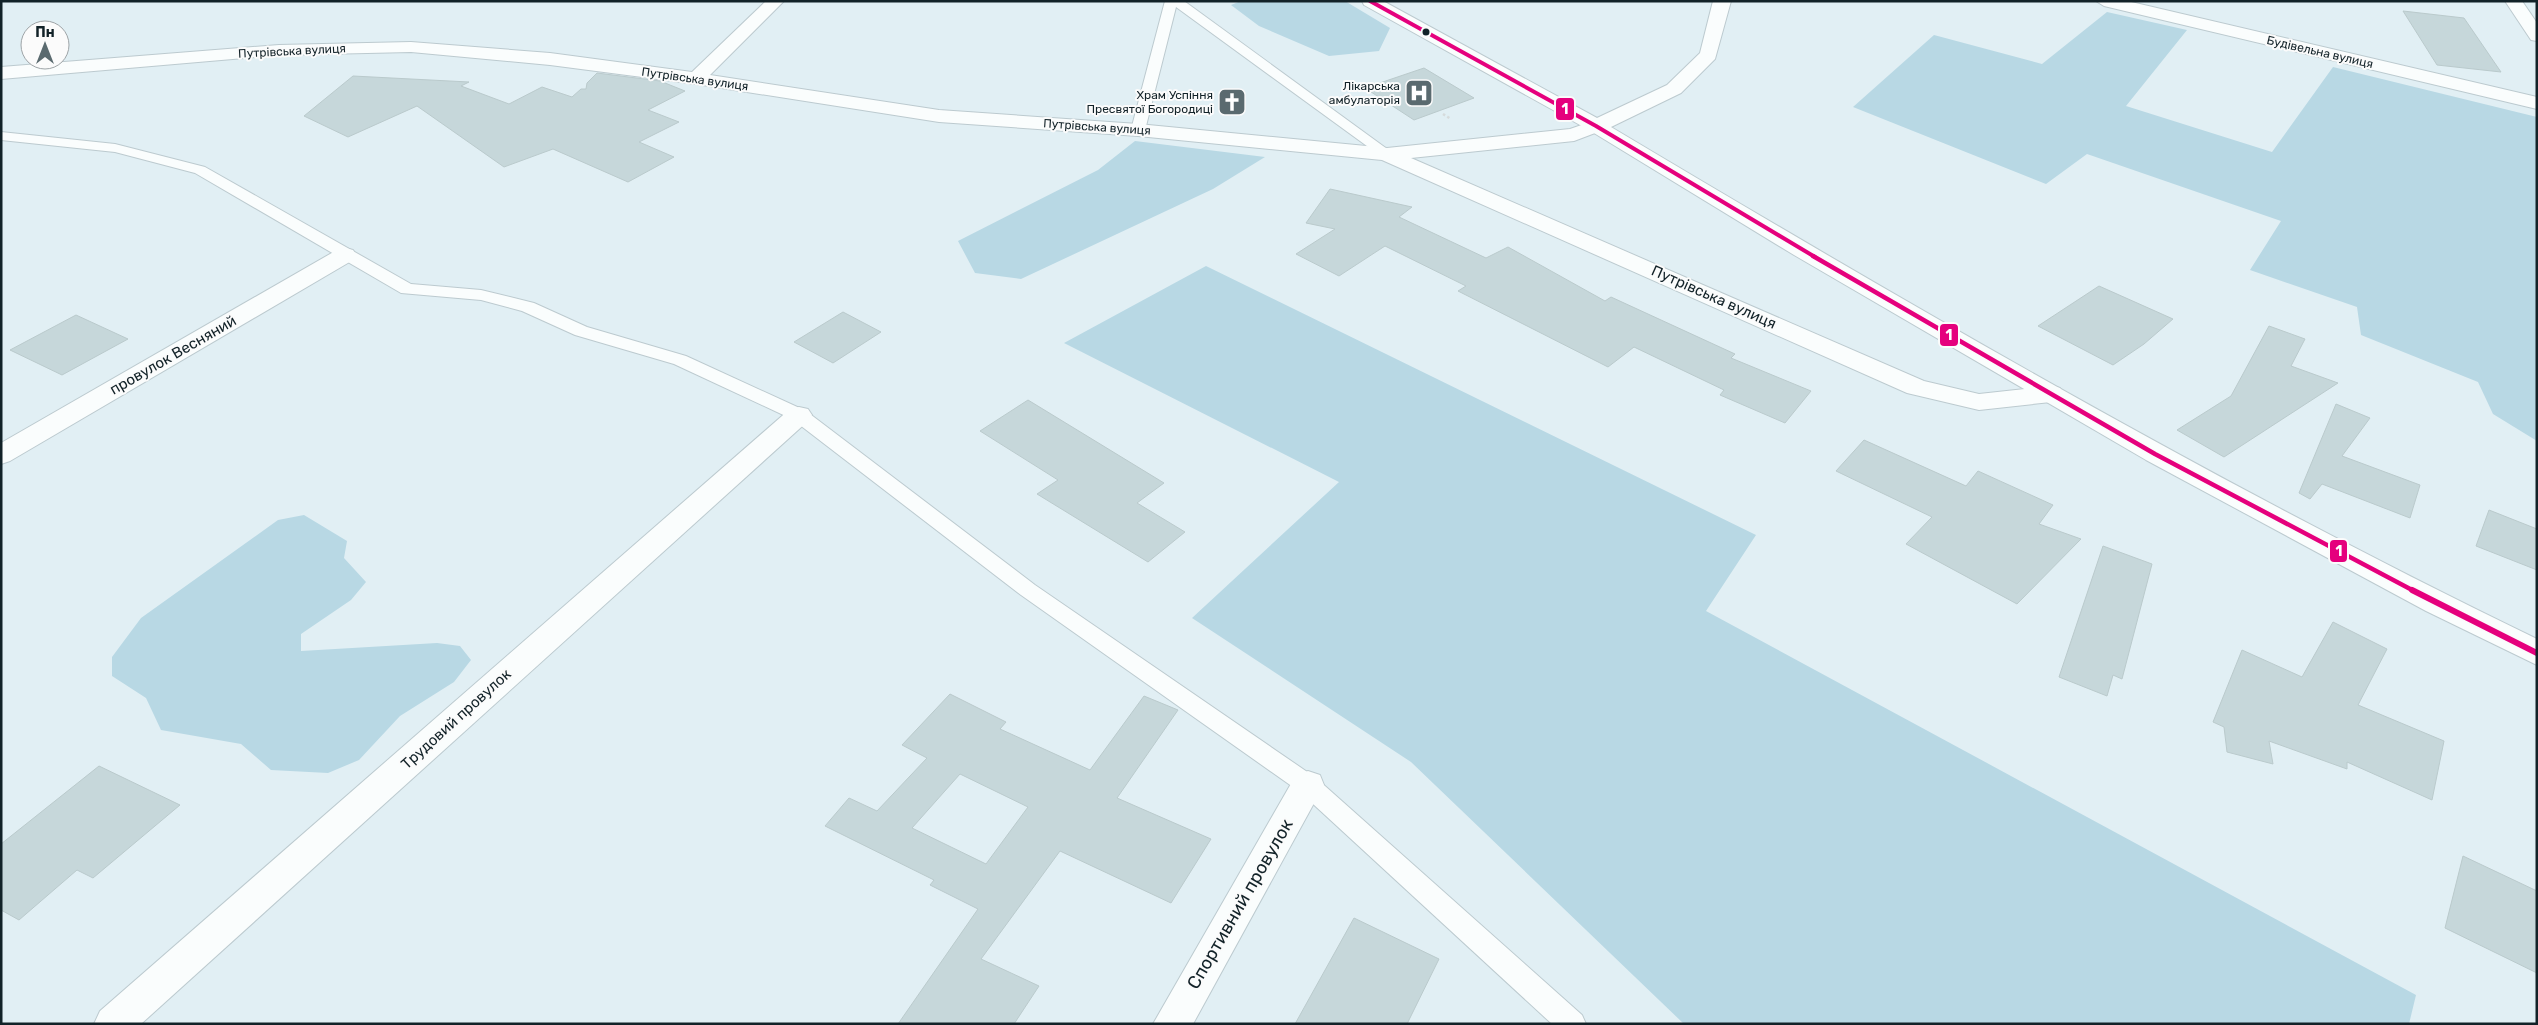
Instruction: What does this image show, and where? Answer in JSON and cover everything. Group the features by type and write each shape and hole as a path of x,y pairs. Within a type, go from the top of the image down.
{"street":[{"path":"696,78 776,1"},
{"path":"1370,1 1596,126 1802,250 2155,454 2436,603 2537,653"},
{"name":"Путрівська вулиця","path":"1,73 278,50 411,47 550,59 696,78 939,116 1138,130 1387,154 1574,135 1638,108 1674,89 1709,55 1722,1"},
{"name":"Будівельна вулиця","path":"2104,1 2151,7 2537,104"},
{"path":"2513,1 2537,36"},
{"name":"Путрівська вулиця","path":"1387,154 1916,387 1979,402 2051,394"},
{"name":"провулок Весняний","path":"1,455 345,255"},
{"name":"Трудовий провулок","path":"113,1024 799,415"},
{"name":"Спортивний провулок","path":"1172,1024 1308,785"}],"lane":[{"path":"1138,130 1171,1"},
{"path":"1176,1 1387,154"},
{"path":"1,136 115,148 200,170 345,255 407,288 481,295 528,307 581,331 680,360 799,415 1028,590 1308,785 1572,1024"}],"shaded area":[{"path":"1241,1 1345,1 1390,28 1379,51 1329,56 1259,26 1231,5"},
{"path":"2107,12 2187,30 2126,106 2272,152 2333,67 2537,117 2537,441 2493,414 2478,382 2361,335 2357,307 2250,270 2281,221 2087,154 2046,184 1853,107 1934,35 2042,64"},
{"path":"1135,141 1265,157 1213,189 1021,279 975,273 958,241 1098,170"},
{"path":"1206,266 1756,535 1706,611 2416,995 2409,1024 1684,1024 1411,762 1192,618 1339,482 1064,343"},
{"path":"304,515 347,541 344,558 366,582 351,600 301,634 301,651 437,643 460,646 471,660 454,682 400,716 359,760 328,773 271,770 241,744 161,730 146,698 112,676 112,657 141,618 278,520"}],"building":[{"path":"2403,11 2464,18 2501,72 2437,65"},
{"name":"Лікарська амбулаторія","path":"1424,68 1474,98 1414,120 1365,88"},
{"path":"597,73 660,81 685,91 648,110 679,122 639,142 674,157 628,182 553,149 504,167 417,106 348,137 304,116 353,76 469,82 461,86 509,104 542,87 572,97 581,89 586,89 587,83"},
{"path":"1330,189 1412,207 1399,217 1486,258 1508,247 1605,301 1611,297 1735,354 1731,358 1811,391 1785,423 1720,395 1724,390 1634,347 1608,367 1458,291 1466,286 1385,246 1339,276 1296,254 1335,229 1306,223"},
{"path":"2099,286 2173,319 2144,344 2113,365 2038,326"},
{"path":"843,312 881,332 833,363 794,342"},
{"path":"76,315 128,339 62,375 10,350"},
{"path":"2269,326 2305,339 2291,366 2338,383 2224,457 2177,430 2231,396"},
{"path":"1028,400 1164,483 1137,503 1185,532 1148,562 1037,494 1058,480 980,431"},
{"path":"2336,404 2370,418 2342,456 2420,485 2410,518 2322,484 2310,499 2299,493"},
{"path":"1864,440 1966,486 1978,471 2053,505 2039,524 2081,539 2017,604 1906,544 1932,517 1836,471"},
{"path":"2489,510 2537,529 2537,570 2476,546"},
{"path":"2103,546 2152,564 2122,679 2113,675 2107,696 2059,677"},
{"path":"2333,622 2387,649 2358,705 2444,741 2432,800 2347,762 2347,769 2269,741 2273,764 2227,752 2224,727 2213,722 2242,650 2302,677"},
{"path":"950,694 1006,722 1000,729 1090,770 1144,696 1178,710 1117,798 1211,839 1171,903 1060,851 981,959 1039,986 1014,1024 898,1024 978,909 930,885 934,880 825,826 849,798 877,811 927,758 902,745","holes":["960,774 1028,807 986,864 912,828"]},
{"path":"99,766 180,805 93,878 77,870 19,920 1,910 1,844"},
{"path":"2463,856 2537,891 2537,973 2445,928"},
{"path":"1354,918 1439,959 1407,1024 1295,1024"}],"transit line":[{"name":"1","path":"1370,1 1596,126 1802,250 2155,454 2436,603 2537,653"}],"place":[{"name":"Лікарська амбулаторія","path":"1419,93"},
{"name":"Храм Успіння Пресвятої Богородиці","path":"1232,102"}]}
